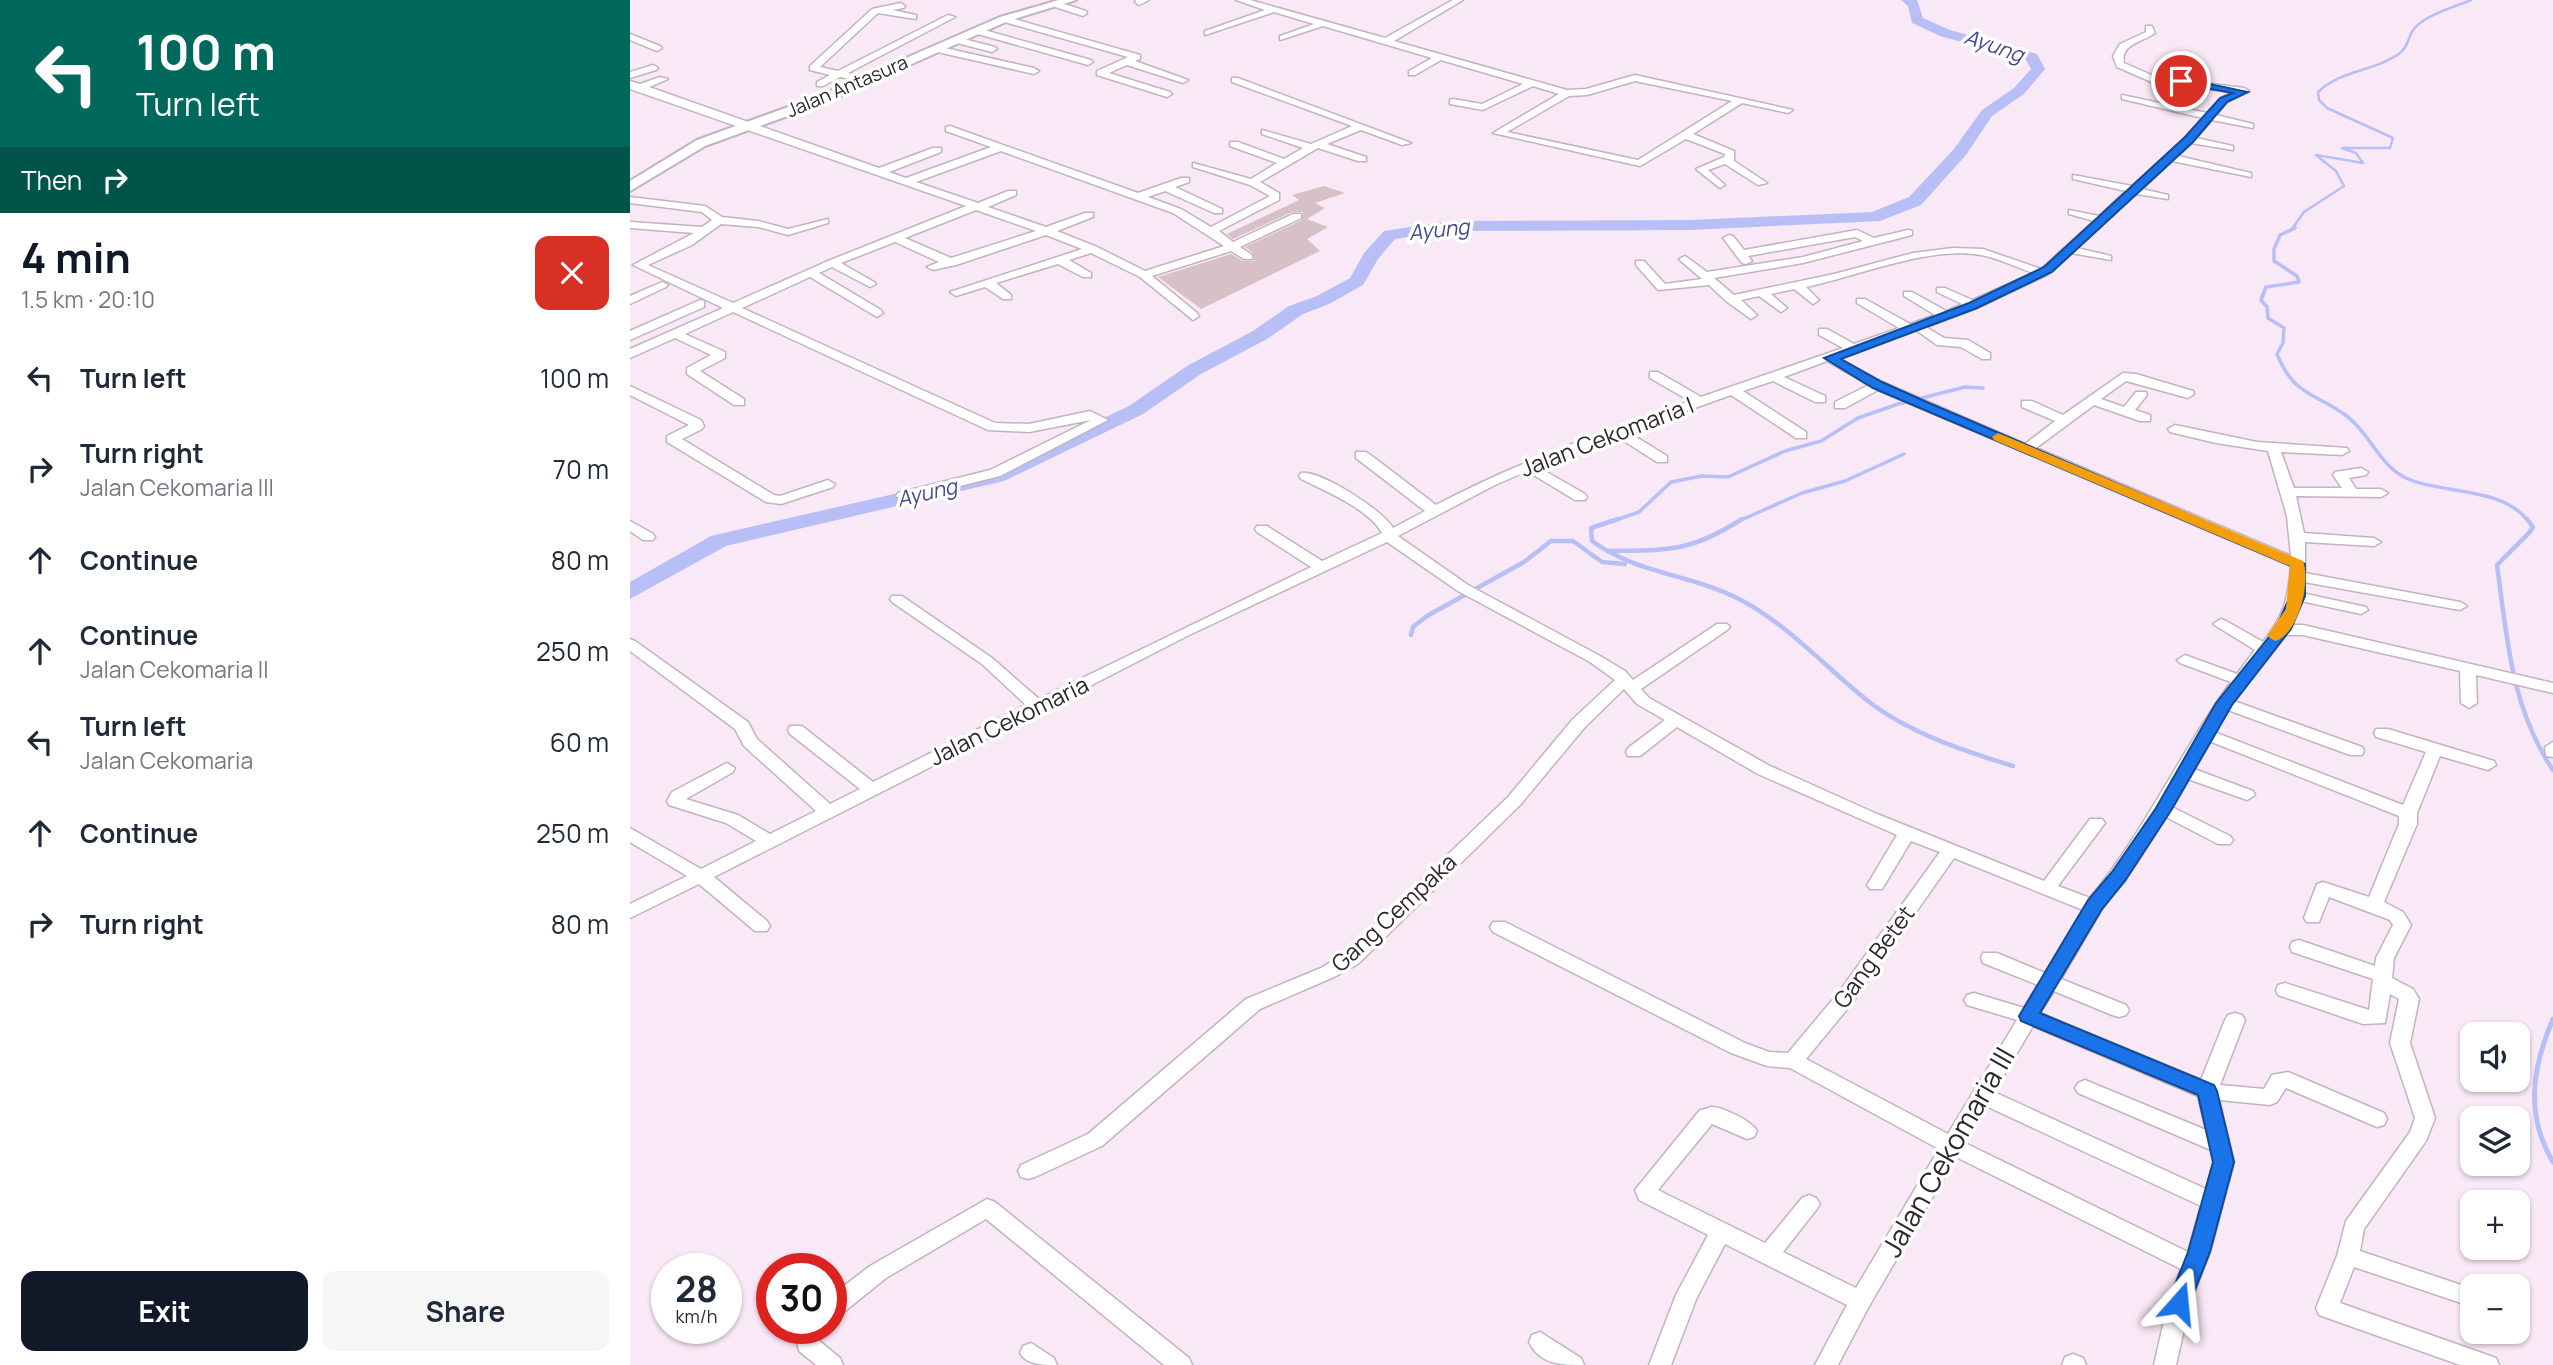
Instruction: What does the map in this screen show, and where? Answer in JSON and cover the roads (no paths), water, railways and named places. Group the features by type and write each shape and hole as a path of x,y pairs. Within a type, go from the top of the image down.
{"main road":[{"name":"Jalan Antasura","path":"630,187 692,148 806,106 1004,19 1071,0"}],"street":[{"path":"1240,0 1259,6 1274,5 1321,24 1567,93 1595,92 1626,78 1635,78 1788,110"},
{"path":"1385,42 1459,0"},
{"path":"1055,4 1083,13"},
{"path":"1208,33 1274,5"},
{"path":"864,80 813,68 877,11 901,6"},
{"path":"877,11 913,17"},
{"path":"820,83 951,17"},
{"path":"1004,19 1137,58 1100,73 1167,94"},
{"path":"1283,38 1321,24"},
{"name":"Jalan Cekomaria I","path":"1391,534 1527,466 1732,390 1945,316 2043,273 2072,250 2189,139 2224,100 2244,92 2181,81 2154,80 2120,65 2118,56 2123,46 2151,33 2150,28"},
{"path":"977,31 1088,62"},
{"path":"630,37 657,48"},
{"path":"956,40 992,49"},
{"path":"936,48 1034,71"},
{"path":"919,56 992,72"},
{"path":"1412,73 1438,58"},
{"path":"1127,62 1183,80"},
{"path":"630,75 653,68"},
{"path":"633,87 663,79"},
{"path":"1235,80 1406,143"},
{"path":"1453,102 1484,107 1530,84"},
{"path":"633,87 908,181 1093,249 1144,275 1193,316"},
{"path":"1567,93 1495,136 1642,163 1741,100"},
{"path":"2125,97 2249,126"},
{"path":"1254,183 1284,162 1314,146 1359,127"},
{"path":"950,129 1177,211 1248,257"},
{"path":"1266,132 1362,159"},
{"path":"1686,135 1730,153 1728,159"},
{"path":"2189,139 2229,148"},
{"path":"1234,144 1284,162"},
{"path":"908,181 999,148"},
{"path":"879,172 937,150"},
{"path":"2170,157 2247,175"},
{"path":"1728,159 1762,183"},
{"path":"1720,185 1701,169 1728,159"},
{"path":"1196,165 1254,183 1275,195 1275,198 1211,231"},
{"path":"2077,177 2164,197"},
{"path":"1136,198 1185,180"},
{"path":"1167,188 1218,211"},
{"path":"923,221 1012,193"},
{"path":"630,200 705,209 719,220 758,224 788,232 824,221"},
{"path":"630,354 832,263 897,239 975,205"},
{"path":"2073,212 2103,220"},
{"path":"933,267 1048,232 1089,215"},
{"path":"1144,275 1232,247 1297,216"},
{"path":"719,220 688,243 639,265 727,311 993,427 1029,428 1090,415 1101,420 995,473 903,496"},
{"path":"630,225 705,231"},
{"path":"1740,254 1857,233 1873,242"},
{"path":"1640,263 1662,288 1803,260 1908,233"},
{"path":"1729,238 1753,268"},
{"path":"897,239 952,263"},
{"path":"956,292 989,284 1093,249"},
{"path":"1730,299 1913,256 1968,250 2000,257 2043,273"},
{"path":"2072,250 2107,258"},
{"path":"1130,268 1159,260"},
{"path":"1685,260 1751,315"},
{"path":"1062,261 1087,275"},
{"path":"832,263 870,284"},
{"path":"630,271 700,304 727,311"},
{"path":"811,273 877,313"},
{"path":"989,284 1007,297"},
{"path":"630,300 662,285"},
{"path":"1797,285 1813,300"},
{"path":"1941,290 1973,305"},
{"path":"1762,293 1781,307"},
{"path":"1908,294 1945,316"},
{"path":"1861,301 1941,342 1962,342 1986,356"},
{"path":"630,336 700,304"},
{"path":"1823,332 1854,349"},
{"path":"674,333 721,355 691,371 739,401"},
{"path":"1830,358 1878,385 1924,406 2028,448 2298,570 2460,606"},
{"path":"1654,375 1700,402"},
{"path":"1775,377 1819,399"},
{"path":"2028,448 2126,377 2188,394"},
{"path":"1840,405 1878,385"},
{"path":"630,390 698,425 666,436 776,500 828,484"},
{"path":"1732,390 1801,435"},
{"path":"2126,412 2141,395"},
{"path":"2091,400 2145,418"},
{"path":"2027,404 2065,421"},
{"path":"2175,429 2226,443 2274,450 2342,451"},
{"path":"1618,431 1662,459"},
{"path":"2274,450 2290,492 2298,537 2297,596 2361,611"},
{"path":"1361,455 1395,478 1410,496 1435,511"},
{"path":"1527,466 1580,497"},
{"path":"2351,492 2340,475 2361,472"},
{"path":"1306,476 1349,498 1383,522 1394,542 1467,590 1595,659 1628,684 1643,701 1764,770 1877,821 2072,901 2095,905"},
{"path":"2290,492 2381,493"},
{"path":"630,526 648,537"},
{"path":"1262,529 1321,567"},
{"name":"Jalan Cekomaria","path":"630,912 871,789 1039,708 1182,633 1391,534"},
{"path":"2298,537 2374,542"},
{"name":"Jalan Cekomaria III","path":"1826,1365 1860,1301 2047,981 2095,905 2119,877 2164,809 2224,703 2283,629 2297,596"},
{"path":"897,600 987,662 1039,708"},
{"path":"2221,624 2266,650"},
{"name":"Gang Cempaka","path":"1028,1171 1094,1139 1253,1004 1276,990 1329,975 1351,959 1514,801 1579,723 1628,684 1722,627"},
{"path":"2283,629 2303,630 2546,686"},
{"path":"630,644 742,726 750,742 828,812"},
{"path":"2185,660 2240,680"},
{"path":"2468,667 2469,703"},
{"path":"2224,703 2357,751"},
{"path":"1634,752 1676,720"},
{"path":"796,730 871,789"},
{"path":"2382,733 2488,765"},
{"path":"2205,734 2408,813"},
{"path":"2374,905 2408,824 2408,813 2435,749"},
{"path":"727,768 678,796 675,801 732,819 768,841"},
{"path":"2186,772 2247,795"},
{"path":"2164,809 2224,840"},
{"path":"2046,890 2096,823"},
{"path":"1876,884 1908,832"},
{"path":"630,834 702,877 761,926"},
{"name":"Gang Betet","path":"1793,1061 1846,997 1951,850"},
{"path":"2285,990 2363,1017 2377,1019 2385,958 2402,925 2397,916 2326,888 2320,890 2313,918"},
{"path":"1499,927 1747,1052 1768,1059 1793,1061 1952,1146 2192,1264"},
{"path":"2299,947 2384,979 2406,994 2409,999 2400,1043 2425,1118 2419,1135 2354,1227 2348,1256 2327,1308 2488,1365"},
{"path":"1990,958 2119,1010"},
{"path":"1974,1000 2028,1016 2207,1091 2270,1097 2279,1080 2288,1080 2377,1119"},
{"path":"2165,1365 2192,1264 2199,1252 2224,1162 2207,1091 2235,1020"},
{"path":"2085,1088 2220,1145"},
{"path":"1981,1095 2213,1202"},
{"path":"1748,1131 1713,1115 1707,1116 1646,1190 1650,1199 1860,1301"},
{"path":"1766,1256 1810,1204"},
{"path":"847,1296 878,1272 986,1208 1181,1365"},
{"path":"1660,1365 1687,1295 1720,1233"},
{"path":"2348,1256 2460,1294"},
{"path":"1539,1342 1573,1365"},
{"path":"807,1344 832,1365"}],"waterway":[{"name":"Ayung","path":"630,592 719,541 997,477 1136,410 1194,370 1260,335 1296,310 1323,300 1357,281 1370,257 1390,235 1449,226 1690,225 1874,217 1915,201 1960,152 1987,113 2019,91 2038,69 2032,57 1945,33 1917,20 1914,4 1908,0"},
{"path":"2292,229 2304,212 2344,186 2336,171 2316,155 2363,163 2356,153 2342,148 2390,148 2393,138 2327,108 2319,100 2318,92 2337,79 2380,64 2400,53 2418,25 2432,16 2471,0"},
{"path":"2295,228 2280,235 2274,249 2274,261 2297,276 2299,282 2266,287 2261,300 2267,307 2268,318 2284,328 2283,343 2277,354 2291,379 2307,393 2348,417 2382,458 2408,479 2504,502 2528,521"},
{"path":"1613,521 1639,512 1671,482 1702,476 1728,477 1785,451 1821,441 1858,418 1898,404 1965,387 1983,388"},
{"path":"1739,521 1802,493 1845,481 1904,454"},
{"path":"1607,551 1592,541 1591,528 1618,519"},
{"path":"1607,551 1662,549 1692,544 1742,519"},
{"path":"2527,519 2533,527 2497,565 2508,645 2519,697 2539,746 2553,770"},
{"path":"1411,635 1413,627 1427,616 1524,562 1551,541 1573,541 1602,562 1625,564"},
{"path":"1607,551 1739,599 1774,621 1868,701 1901,723 1938,740 2013,766"},
{"path":"2553,1019 2540,1055 2535,1091 2538,1127 2553,1162"}]}
